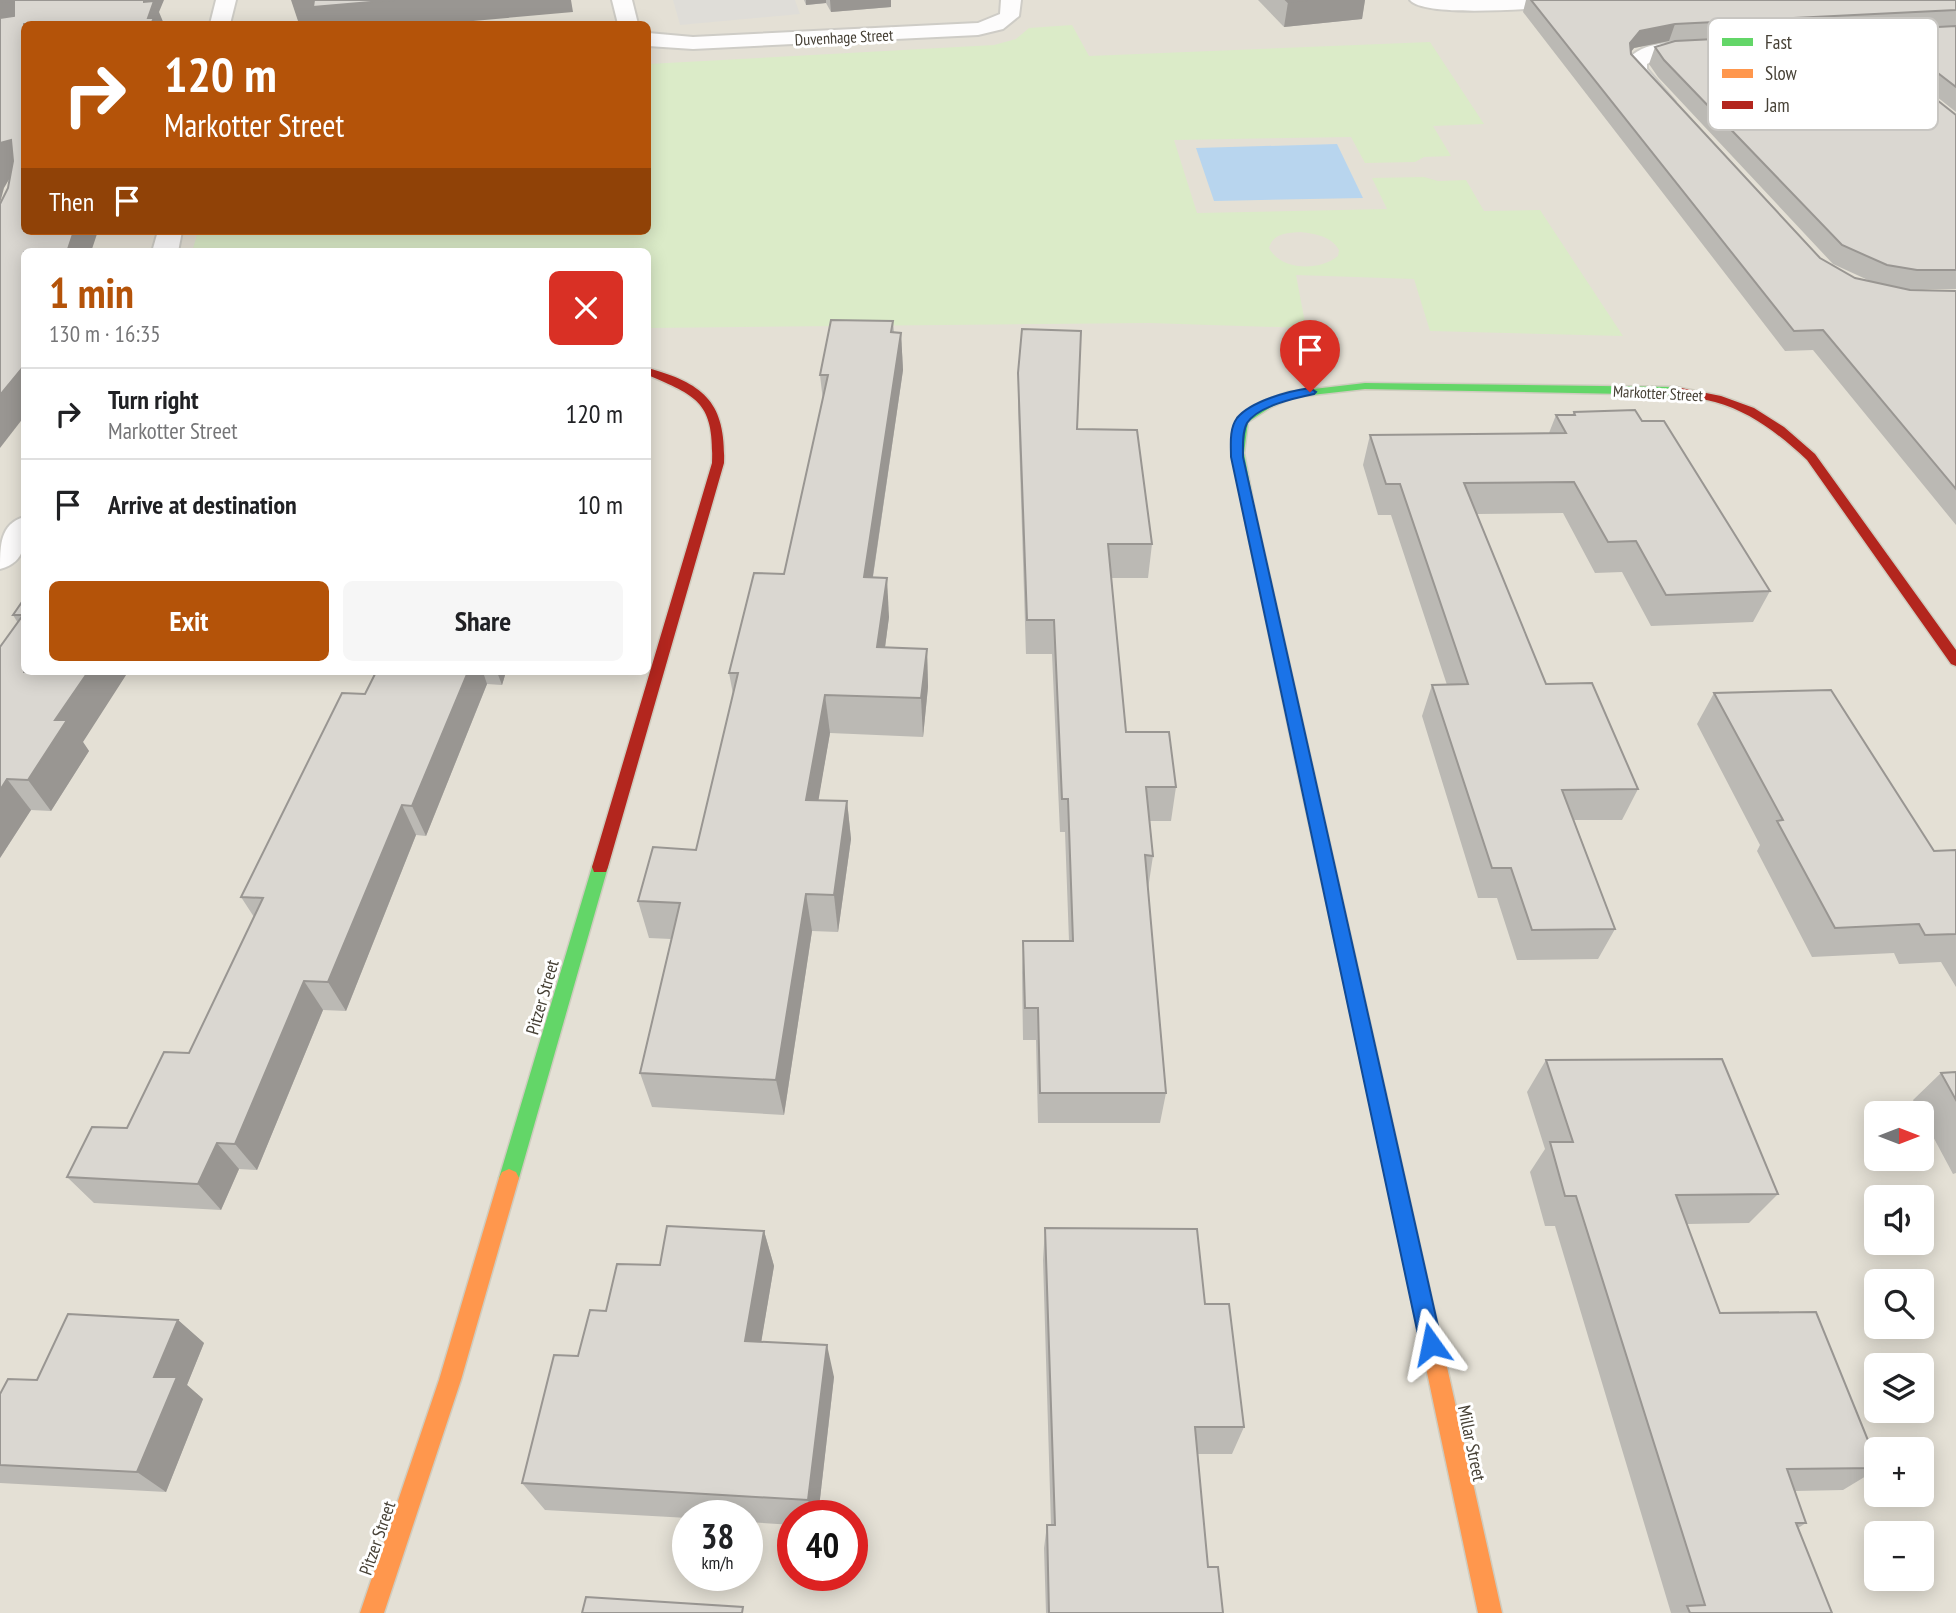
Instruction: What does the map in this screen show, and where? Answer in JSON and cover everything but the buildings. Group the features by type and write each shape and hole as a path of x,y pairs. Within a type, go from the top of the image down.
{"street":[{"path":"221,21 226,0"},
{"path":"622,0 627,21"},
{"name":"Duvenhage Street","path":"652,41 693,43 962,32 1000,24 1011,16 1011,0"},
{"path":"1420,0 1444,4 1491,5 1576,0"},
{"path":"1938,35 1956,34"},
{"path":"1675,114 1637,71 1636,62 1643,54 1708,48"},
{"name":"Pitzer Street","path":"372,1613 454,1367 718,463 721,433 712,410 697,392 651,372"},
{"name":"Markotter Street","path":"1242,420 1266,404 1292,394 1366,386 1663,390 1704,394 1736,401 1762,413 1788,432 1811,457 1956,661"},
{"name":"Millar Street","path":"1242,420 1237,436 1237,457 1490,1613"},
{"path":"0,559 21,531"}],"shaded area":[{"path":"0,0 1956,0 1956,1613 0,1613"},
{"path":"673,0 795,0 800,14 680,25"}],"green space":[{"path":"1072,25 1089,56 1430,42 1484,124 1433,126 1451,156 1424,157 1415,162 1365,163 1351,137 1174,140 1197,213 1387,209 1372,178 1424,177 1438,181 1466,180 1484,211 1540,210 1623,336 1430,331 1414,279 1296,275 1306,328 1149,323 651,328 651,248 193,248 197,235 651,235 651,64 994,45 1016,39 1029,28","holes":["1301,232 1323,236 1339,250 1338,256 1321,264 1291,265 1275,256 1269,248 1274,239 1282,235"]}],"water":[{"path":"1337,144 1363,198 1214,201 1196,148"}],"traffic: fast":[{"path":"1248,506 1238,453 1242,420 1267,404 1292,394 1365,386 1676,391"},
{"path":"1306,773 1377,1094"},
{"path":"509,1178 600,867"}],"traffic: slow":[{"path":"1248,506 1306,773"},
{"path":"1377,1094 1490,1613"},
{"path":"372,1613 450,1380 509,1178"}],"traffic: jam":[{"path":"600,867 718,463 717,425 705,401 682,386 651,372"},
{"path":"1676,391 1716,398 1750,411 1780,430 1811,457 1956,661"}],"route":[{"path":"1310,392 1292,394 1266,404 1242,420 1237,436 1237,457 1431,1344"}]}
